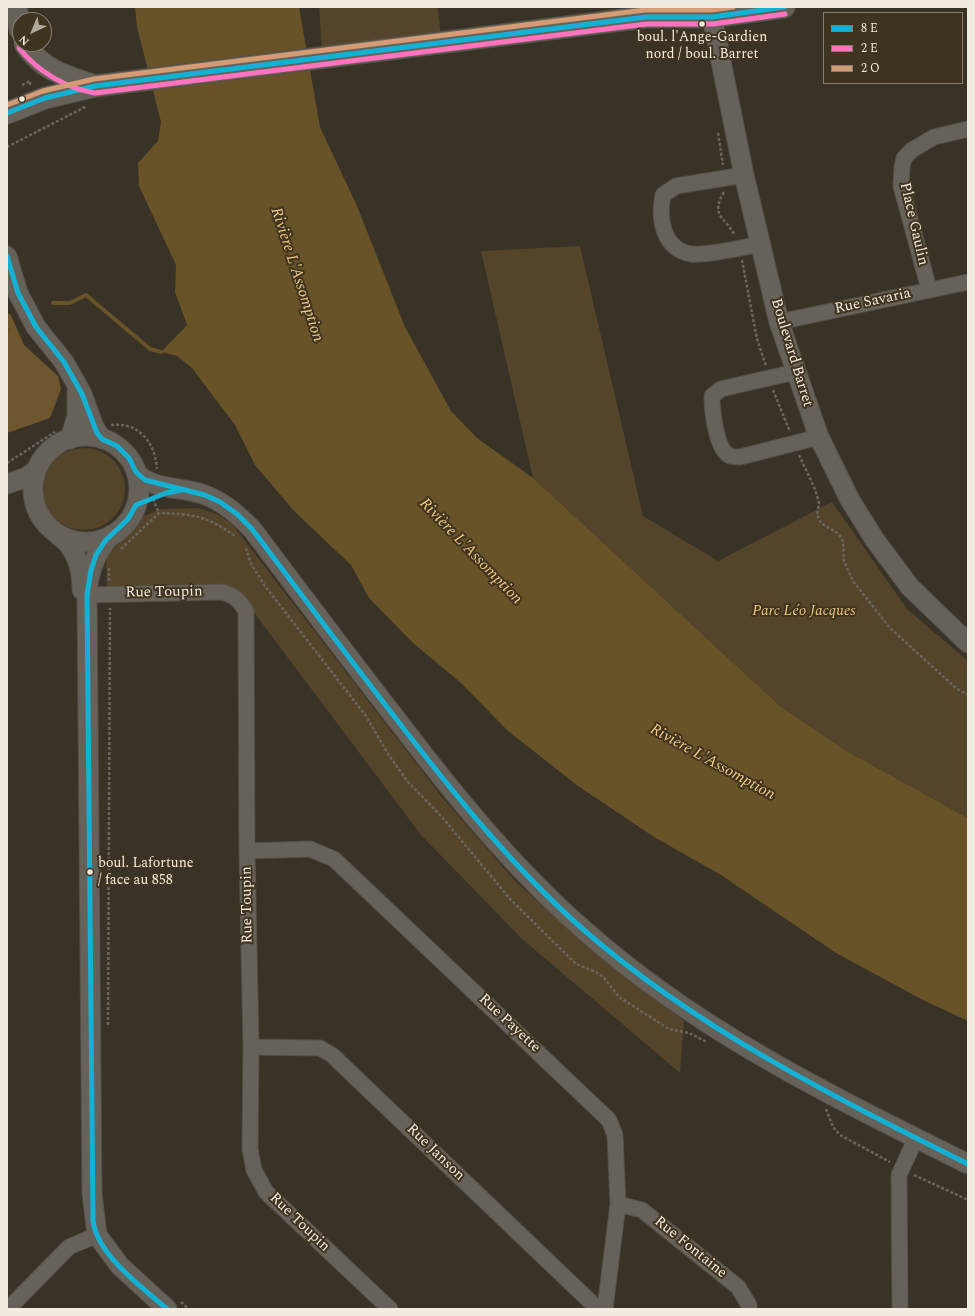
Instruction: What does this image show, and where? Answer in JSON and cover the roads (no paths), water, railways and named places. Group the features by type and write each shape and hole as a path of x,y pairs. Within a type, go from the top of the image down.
{"main road":[{"path":"7,113 46,98 92,96 319,58 646,17 784,7"},
{"path":"32,52 40,62 92,96"}],"street":[{"name":"Boulevard Barret","path":"711,12 744,175 762,244 779,322 818,437 850,500 875,540 910,587 968,643"},
{"name":"Place Gaulin","path":"928,290 901,186 904,158 912,150 934,136 968,129"},
{"path":"744,175 676,186 663,195 660,210 664,229 668,241 678,250 692,254 762,244"},
{"path":"7,256 18,293 33,320 64,362 82,394 94,427 105,432 129,458 136,472 139,489 136,505 131,517 122,528 111,535 97,540 83,542 68,539 55,532"},
{"name":"Rue Savaria","path":"779,322 968,282"},
{"path":"795,372 721,389 712,396 712,412 720,442 730,456 740,457 818,437"},
{"path":"7,484 27,477 35,471 49,451 64,435 77,416 77,386"},
{"path":"64,435 86,436 105,432"},
{"path":"35,471 32,488 35,504 42,520 71,547 78,561 82,577 83,732 88,744"},
{"path":"136,472 145,480 182,490 205,494 237,514 252,530 447,785 496,843 541,890 586,932 670,998 711,1027 805,1082 968,1164"},
{"path":"136,505 166,493 182,490"},
{"path":"7,492 19,495 35,504"},
{"path":"111,535 103,544 92,564 87,595 92,1193 96,1235 120,1266 173,1304"},
{"name":"Rue Toupin","path":"87,595 222,592 233,595 246,611 246,851 251,1047 250,1149 254,1170 258,1180 266,1192 390,1309"},
{"name":"Rue Payette","path":"246,851 310,849 334,858 594,1104 609,1120 615,1135 618,1204 605,1309"},
{"name":"Rue Janson","path":"251,1047 320,1048 332,1054 598,1309"},
{"path":"900,1309 899,1175 916,1138"},
{"name":"Rue Fontaine","path":"618,1204 642,1210 738,1287 749,1305 749,1309"},
{"path":"8,1309 69,1247 96,1235"}],"water":[{"name":"Rivière L'Assomption","path":"135,7 299,7 320,127 357,206 405,327 451,411 477,438 533,478 780,706 843,749 968,818 968,1021 923,1000 836,953 721,875 654,837 578,786 508,731 461,683 413,643 369,598 351,565 294,511 255,465 235,425 192,368 177,356 161,352 187,325 175,292 176,265 139,186 138,163 158,141 161,122 137,27"}],"waterway":[{"path":"53,303 70,303 86,295 150,349 161,352"}],"place":[{"name":"boul. l'Ange-Gardien nord / boul. Barret","path":"702,24"},
{"name":"boul. Lafortune / face au 858","path":"90,872"}],"park label":[{"name":"Parc Léo Jacques","path":"804,612"}]}
